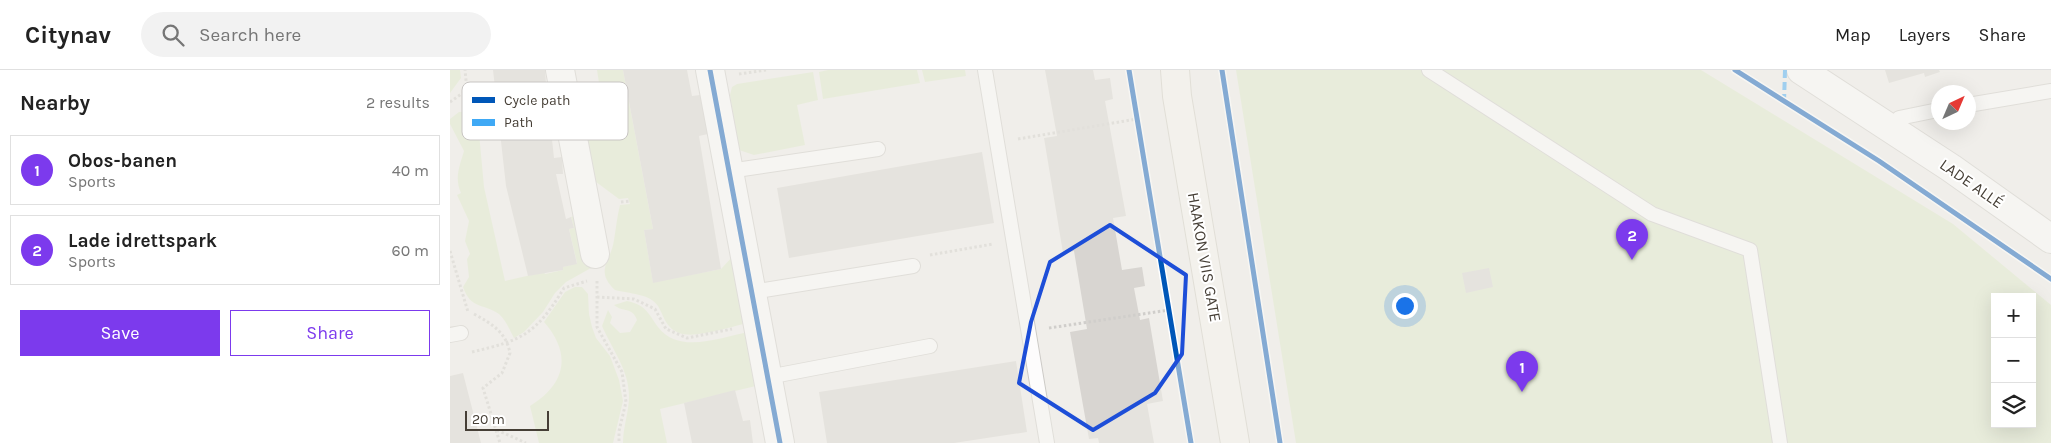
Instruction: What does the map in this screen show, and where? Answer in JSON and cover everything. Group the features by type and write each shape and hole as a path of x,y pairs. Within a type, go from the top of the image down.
{"main road":[{"name":"HAAKON VIIS GATE","path":"1175,70 1177,96 1235,443"}],"street":[{"path":"710,70 780,443"},
{"name":"LADE ALLÉ","path":"1801,70 1892,129 2051,239"},
{"path":"573,140 595,254"}],"lane":[{"path":"985,70 1047,443"},
{"path":"1428,70 1652,214 1750,250 1780,443"},
{"path":"1976,104 2051,92"},
{"path":"1892,129 1899,118 1931,111"},
{"path":"729,170 878,149"},
{"path":"752,292 913,266"},
{"path":"768,377 930,346"}],"path":[{"path":"450,102 462,94"},
{"path":"1136,112 1138,129"},
{"path":"998,142 1136,119"},
{"path":"621,202 631,201"},
{"path":"913,266 921,257 1014,241"},
{"path":"450,251 466,311 490,322 503,334 508,343 510,353 502,373 483,388 500,443"},
{"path":"469,353 508,343 525,335 544,317 564,288 597,279 597,327 622,372 626,402 619,431 619,443"},
{"path":"597,297 634,299 655,309 666,329 687,338 758,324"},
{"path":"1167,301 1170,319"},
{"path":"1028,331 1169,310"},
{"path":"496,429 526,443"}],"highlighted area":[{"path":"1110,225 1186,275 1182,354 1155,393 1093,430 1019,383 1031,322 1050,262"}],"green space":[{"path":"450,70 460,70 461,78 450,93"},
{"path":"597,70 623,70 625,82 599,82"},
{"path":"828,70 917,70 920,83 823,99 819,72"},
{"path":"922,70 965,70 966,76 925,82"},
{"path":"1236,70 1701,70 1953,224 2051,305 2051,443 1296,443"},
{"path":"813,72 818,100 797,105 805,145 754,155 739,150 730,95 732,87 737,84"},
{"path":"628,96 653,229 644,230 653,282 721,269 733,256 747,323 703,334 679,333 671,328 654,302 644,296 615,290 609,283 605,271 612,248 620,205 630,204 628,198 619,199 592,179 591,155 582,156 585,140 628,140"},
{"path":"462,112 462,140 480,140 484,187 505,281 544,272 545,274 563,270 563,267 577,263 569,229 574,228 571,217 581,214 591,268 566,282 555,293 543,312 524,332 514,338 506,322 499,314 474,303 463,287 469,277 467,259 470,254 465,241 469,221 457,195 461,193 458,177 464,151 450,124 450,119"},
{"path":"575,287 582,287 588,294 592,327 596,338 610,356 619,380 623,401 613,443 539,443 530,406 551,388 558,378 561,368 559,346 544,322 565,292"},
{"path":"627,301 643,307 658,327 667,335 677,340 701,342 749,332 760,385 660,409 667,443 623,443 629,402 628,386 623,368 602,326 608,310 612,317 610,323 620,333 630,332 637,320 635,316 630,311 614,305"}],"building":[{"path":"493,70 545,70 546,82 494,82"},
{"path":"623,70 687,70 692,96 700,95 708,134 699,136 721,269 653,283 644,230 653,229 628,96 628,82 625,82"},
{"path":"1045,70 1093,70 1095,80 1110,78 1113,99 1105,101 1126,216 1113,218 1122,270 1142,267 1145,286 1134,288 1140,320 1149,318 1163,401 1147,404 1154,443 1099,443 1098,438 1089,439 1070,332 1087,329 1074,251 1063,253 1044,138 1057,136"},
{"path":"1885,70 1939,70 1940,72 1925,77 1924,73 1889,83"},
{"path":"501,140 552,140 554,158 562,157 563,174 556,174 566,219 571,217 574,228 569,229 577,264 563,267 563,270 528,276 506,186"},
{"path":"982,152 994,223 789,258 777,188"},
{"path":"1489,268 1493,287 1466,293 1462,273"},
{"path":"1016,361 1027,432 954,443 827,443 819,392"},
{"path":"463,373 481,443 450,443 450,376"},
{"path":"735,390 743,421 750,420 753,443 692,443 684,403"}],"marked path":[{"path":"1784,102 1785,70"}],"cycle path":[{"path":"710,70 780,443"},
{"path":"1129,70 1191,443"},
{"path":"1222,70 1280,443"},
{"path":"1735,70 1879,161 2051,279"}],"place":[{"name":"Lade idrettspark","path":"1632,260"},
{"name":"Obos-banen","path":"1522,392"}]}
